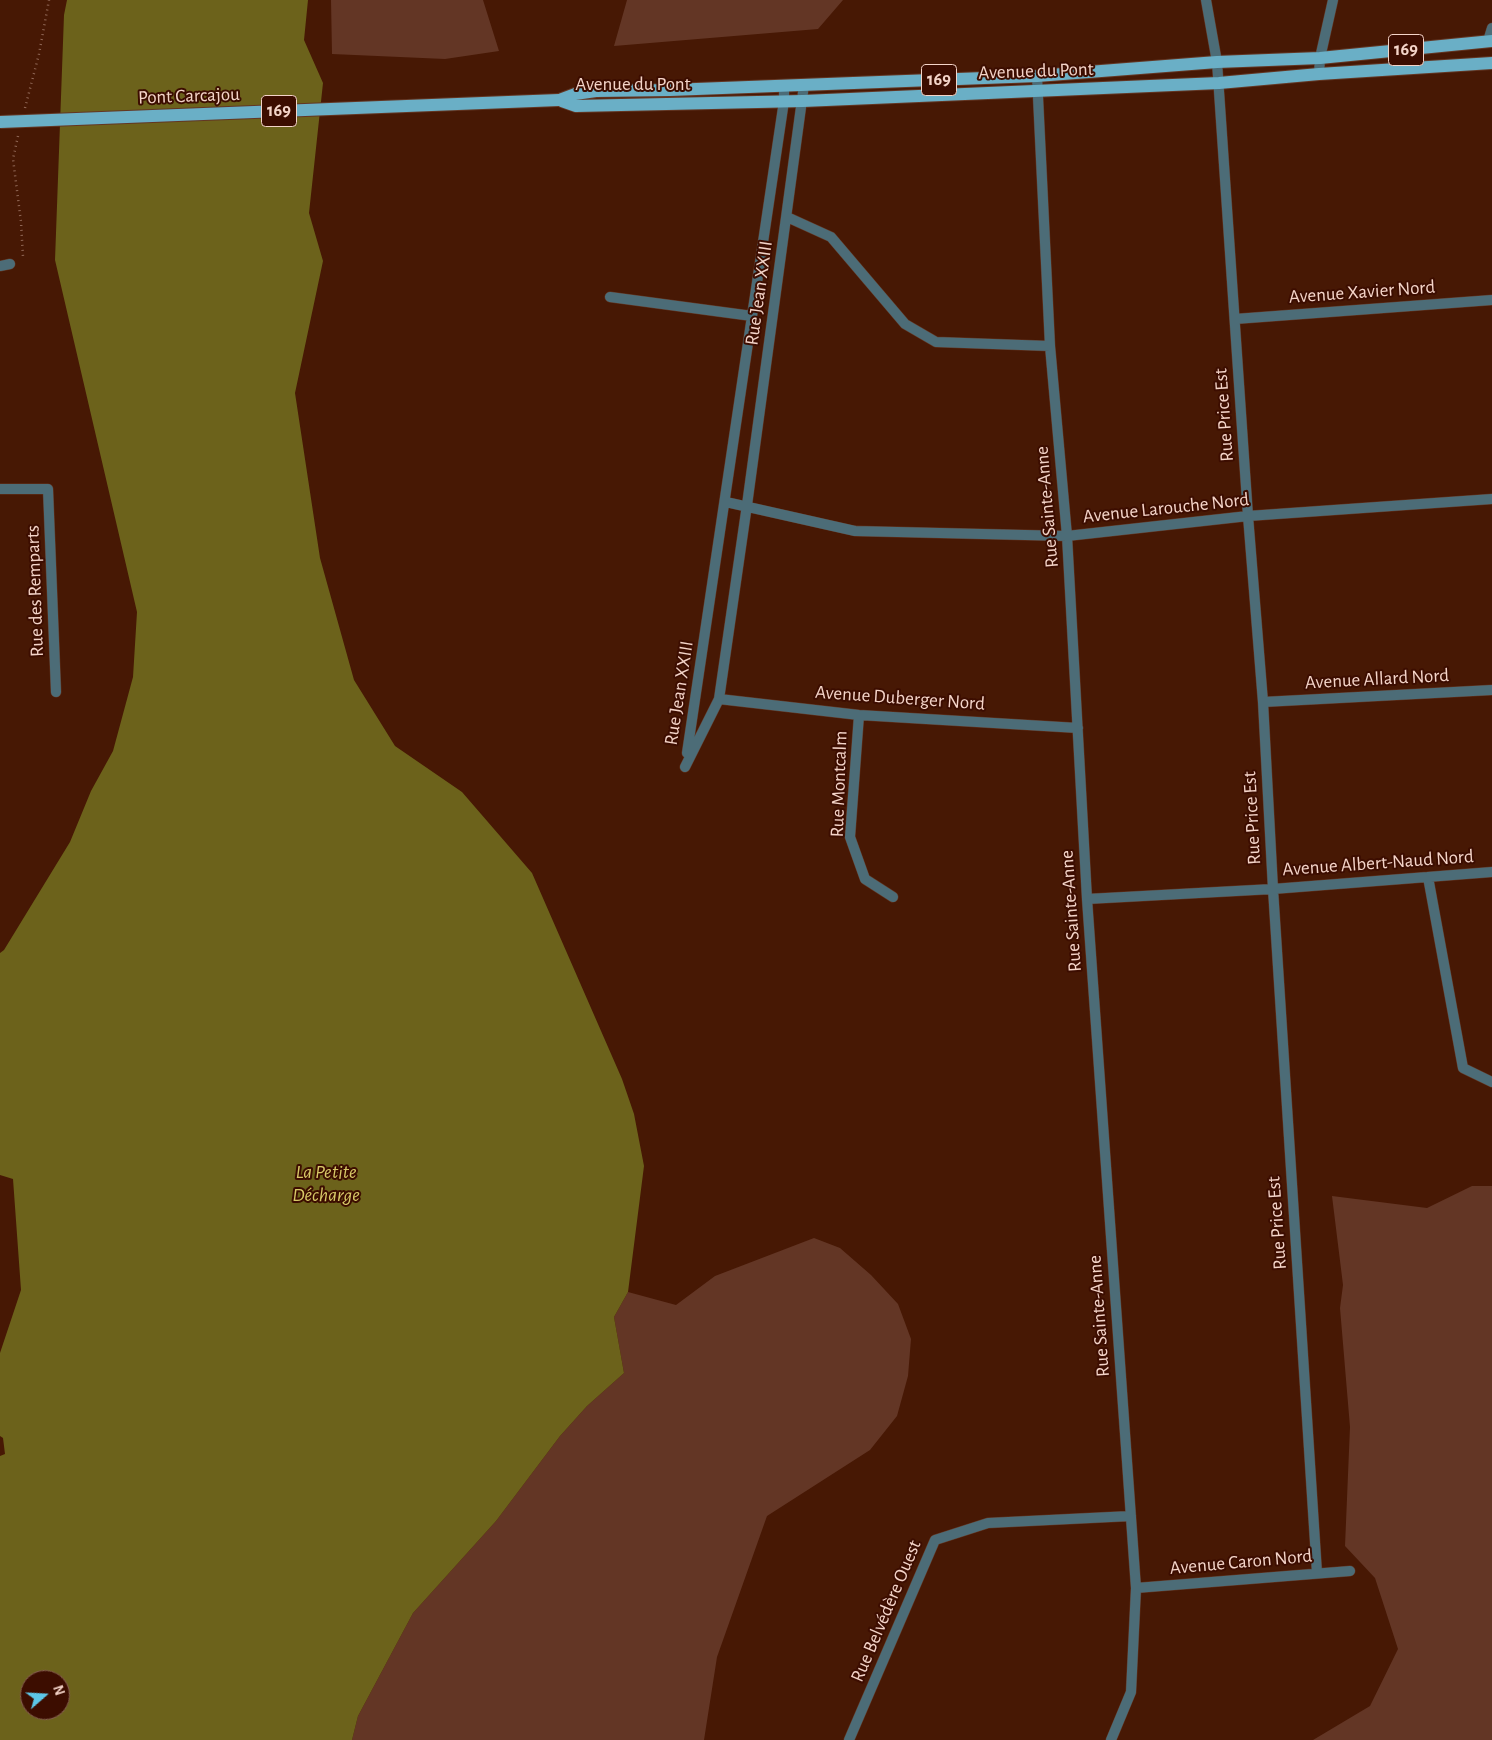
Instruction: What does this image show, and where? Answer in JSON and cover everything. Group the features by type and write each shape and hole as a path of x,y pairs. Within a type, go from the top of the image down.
{"main road":[{"name":"Avenue du Pont","path":"559,100 576,94 596,91 670,90 1037,76 1217,62 1320,58 1490,41"},
{"name":"Avenue du Pont","path":"559,100 576,106 803,101 1218,83 1319,74 1492,63"},
{"name":"Pont Carcajou","path":"0,122 559,100"}],"street":[{"name":"Rue Price Est","path":"1206,0 1217,62 1248,516 1263,702 1316,1573"},
{"path":"1319,74 1320,58 1333,0"},
{"path":"1490,41 1492,28"},
{"name":"Rue Sainte-Anne","path":"1037,76 1050,346 1068,536 1087,898 1136,1588 1131,1692 1111,1740"},
{"name":"Rue Jean XXIII","path":"784,85 784,101 726,502 685,766 718,699 747,505 804,84"},
{"path":"787,217 832,236 905,324 936,342 1050,346"},
{"path":"610,297 752,316"},
{"name":"Avenue Xavier Nord","path":"1235,319 1492,300"},
{"name":"Rue des Remparts","path":"0,489 48,489 56,692"},
{"name":"Avenue Larouche Nord","path":"726,502 747,505 854,531 1068,536 1248,516 1492,499"},
{"name":"Avenue Allard Nord","path":"1263,702 1492,690"},
{"name":"Avenue Duberger Nord","path":"718,699 859,715 1078,728"},
{"name":"Rue Montcalm","path":"859,715 850,837 865,879 893,897"},
{"name":"Avenue Albert-Naud Nord","path":"1087,898 1273,889 1492,872"},
{"path":"1428,877 1463,1068 1492,1082"},
{"name":"Rue Belvédère Ouest","path":"849,1740 935,1540 988,1523 1131,1516"},
{"name":"Avenue Caron Nord","path":"1136,1588 1350,1571"}],"shaded area":[{"path":"331,0 483,0 499,51 445,59 332,54"},
{"path":"627,0 843,0 818,29 614,46"},
{"path":"1472,1186 1492,1186 1492,1740 1313,1740 1370,1706 1398,1649 1375,1578 1345,1546 1350,1427 1340,1308 1343,1285 1332,1196 1427,1208"},
{"path":"814,1238 840,1248 871,1275 898,1304 911,1339 908,1376 897,1416 870,1450 767,1516 717,1657 704,1740 352,1740 358,1716 413,1613 496,1521 560,1436 587,1406 624,1373 614,1317 628,1292 676,1305 715,1276"}],"water":[{"name":"La Petite Décharge","path":"67,0 308,0 304,40 323,83 309,213 323,261 295,393 320,558 354,680 395,746 462,792 532,873 622,1079 634,1114 644,1166 628,1292 614,1317 624,1373 587,1406 560,1436 496,1521 413,1613 358,1716 352,1740 0,1740 0,1456 5,1454 3,1438 0,1436 0,1353 21,1290 13,1179 0,1175 0,953 4,950 70,842 91,791 113,751 133,677 137,612 55,260 64,15"}]}
